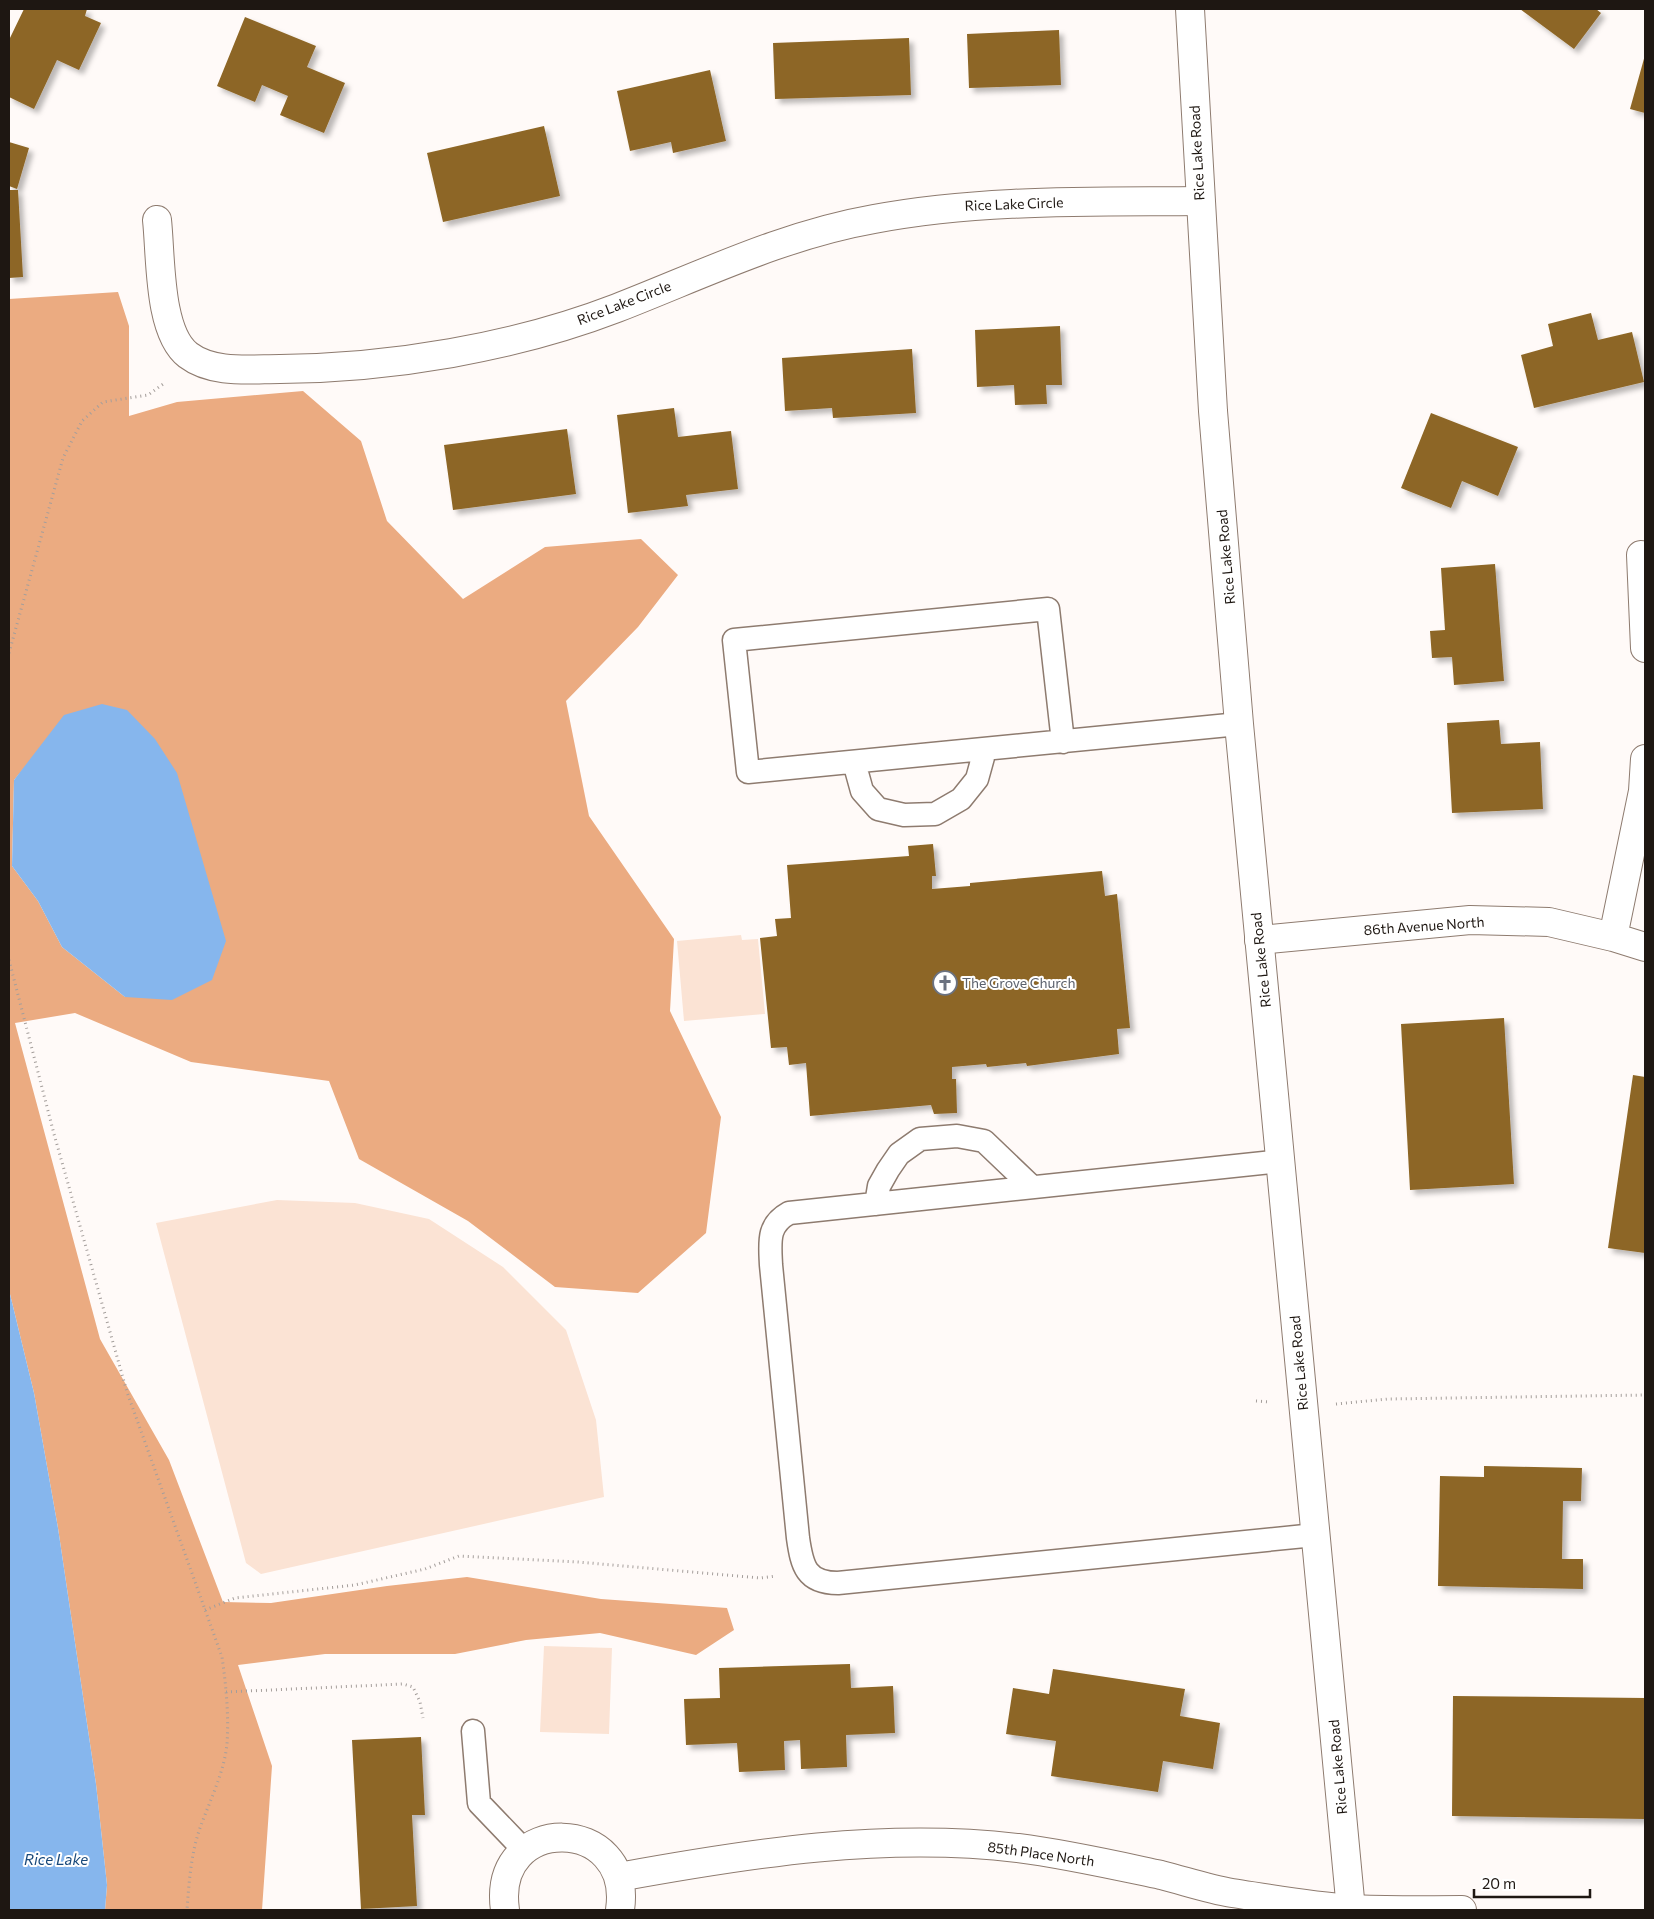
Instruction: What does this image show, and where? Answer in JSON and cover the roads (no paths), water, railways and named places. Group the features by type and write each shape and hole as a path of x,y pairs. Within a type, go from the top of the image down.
{"street":[{"name":"Rice Lake Road","path":"1190,9 1199,201 1213,411 1239,724 1351,1910"},
{"name":"Rice Lake Circle","path":"157,220 168,322 174,340 188,355 207,364 227,369 300,369 422,356 484,346 550,330 615,308 748,254 812,232 873,219 950,207 1048,202 1199,201"},
{"path":"1641,555 1645,648"},
{"path":"1613,937 1643,791 1645,759"},
{"name":"86th Avenue North","path":"1259,940 1470,920 1549,922 1613,937 1645,948"},
{"path":"505,1910 503,1894 507,1873 518,1856 534,1843 554,1837 574,1837 593,1845 609,1858 619,1876 622,1895 620,1910"},
{"name":"85th Place North","path":"619,1876 812,1846 892,1842 957,1844 1019,1848 1161,1875 1230,1893 1351,1910 1462,1910"}],"lane":[{"path":"1063,742 1048,609 734,640 748,772 985,750 1239,724"},
{"path":"854,762 862,791 878,809 904,815 935,814 961,799 977,778 985,750"},
{"path":"876,1204 879,1186 888,1170 899,1154 920,1139 957,1136 984,1141 1031,1186"},
{"path":"1281,1161 789,1213 772,1228 770,1237 798,1538 807,1572 818,1581 826,1583 914,1576 1315,1535"},
{"path":"473,1731 478,1803 524,1851"}],"water":[{"path":"102,704 127,710 155,739 177,773 226,941 212,980 172,1000 125,997 62,947 38,901 12,866 14,780 64,715"},
{"name":"Rice Lake","path":"9,1290 34,1393 58,1528 96,1784 107,1885 105,1910 9,1910"}],"place":[{"name":"The Grove Church","path":"945,983"}]}
